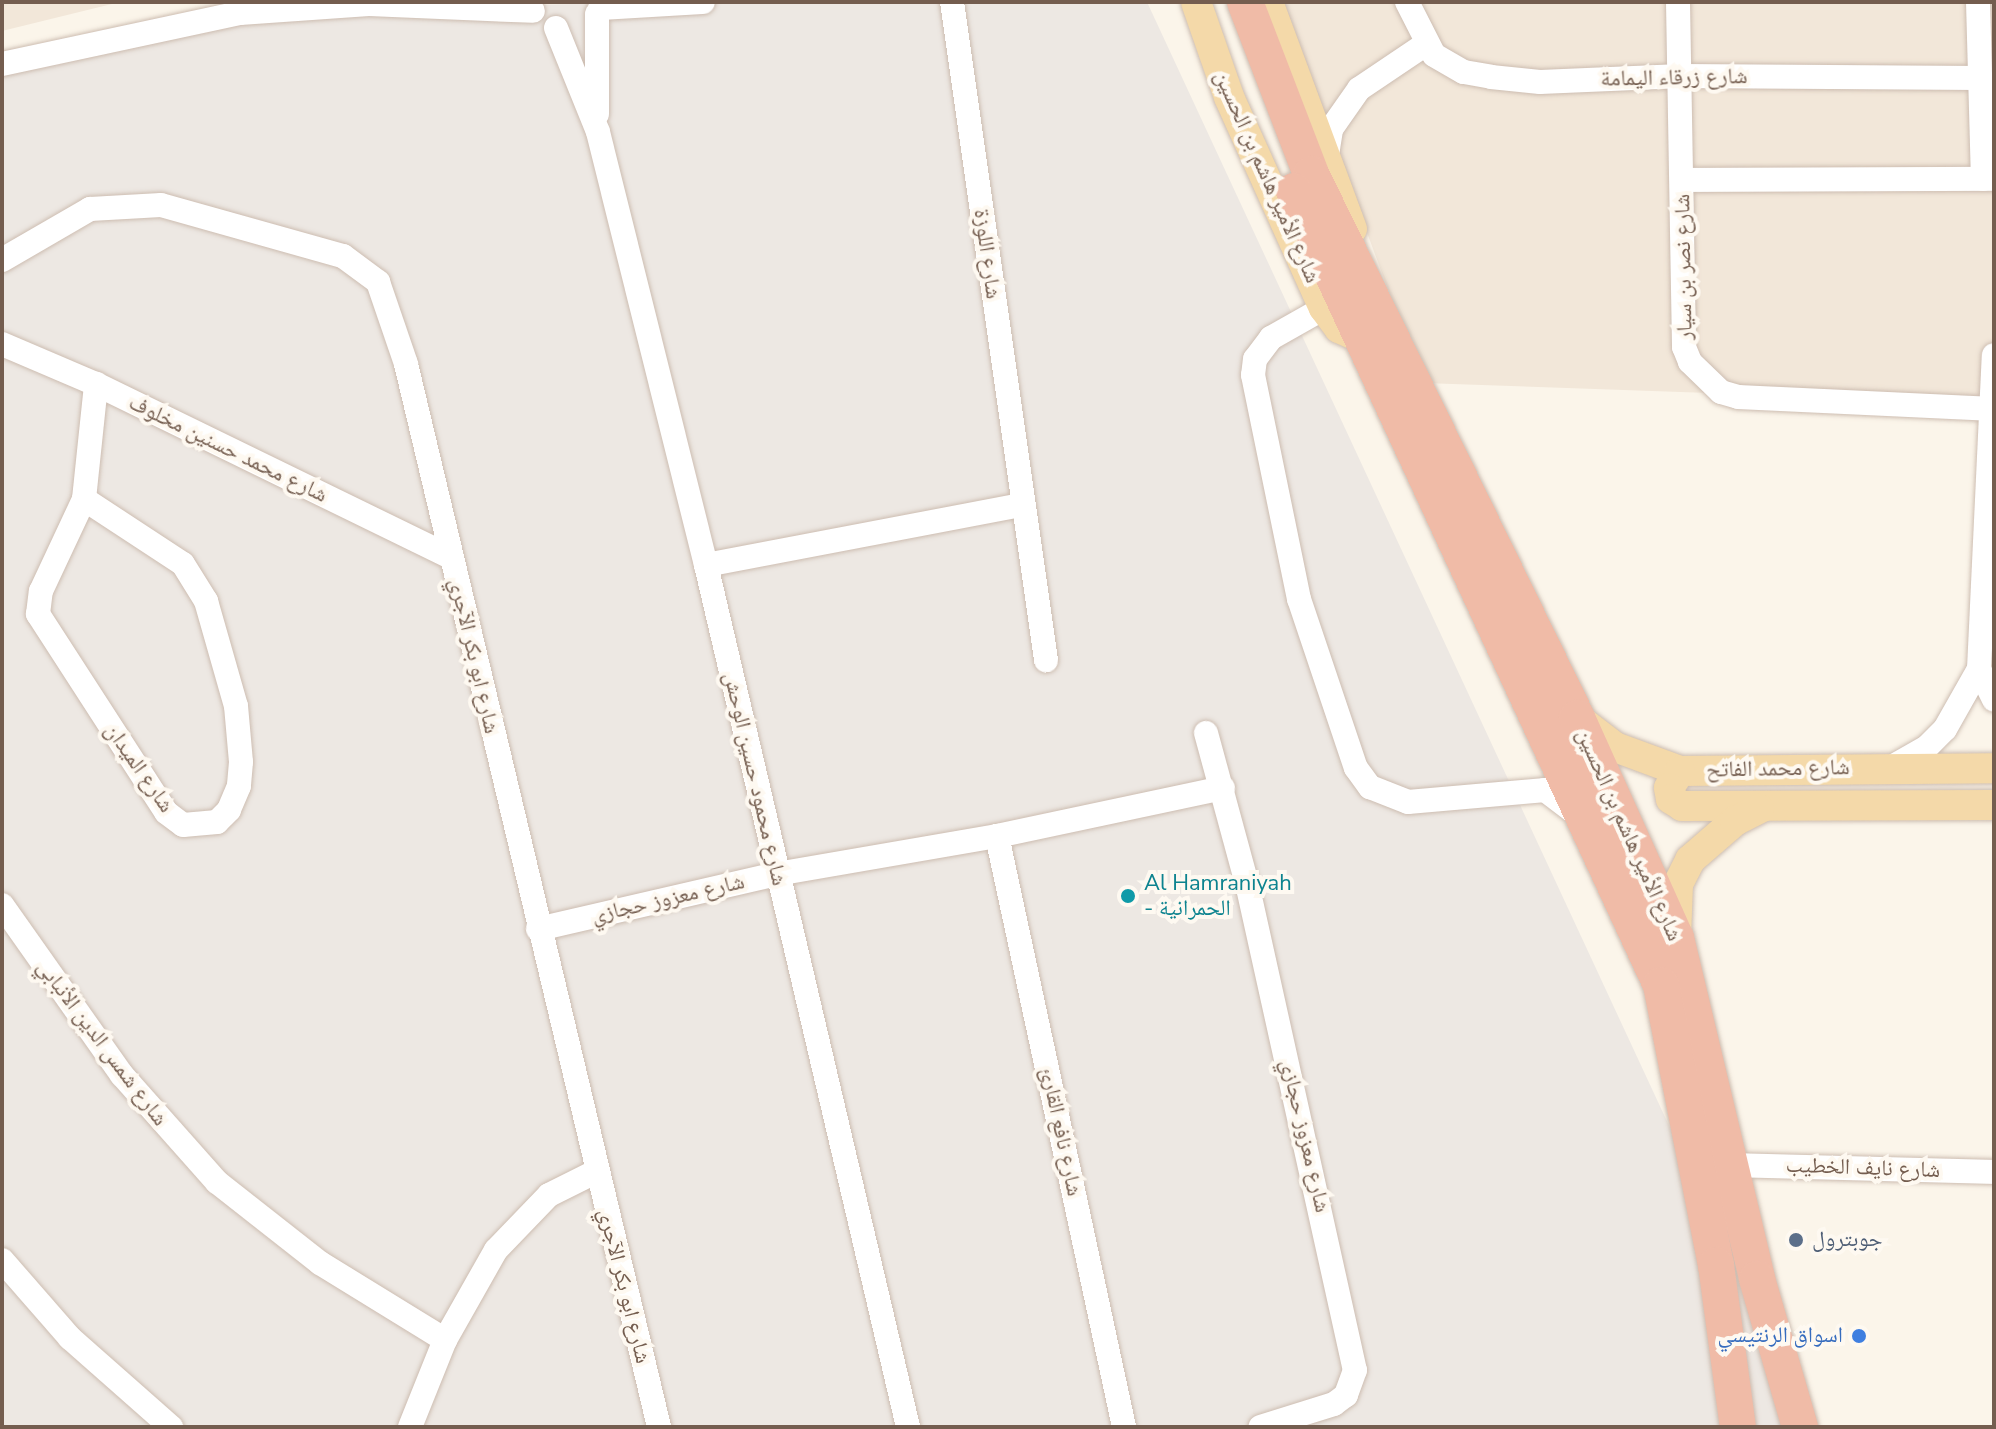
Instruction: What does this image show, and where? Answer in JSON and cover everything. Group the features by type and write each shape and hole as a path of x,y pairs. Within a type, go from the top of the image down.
{"highway":[{"name":"شارع الأمير هاشم بن الحسين","path":"1245,2 1311,174 1577,718 1676,938 1732,1165 1786,1417"},
{"name":"شارع الأمير هاشم بن الحسين","path":"1200,5 1286,173 1582,821 1661,985 1716,1265 1725,1355 1736,1411"},
{"path":"1713,1427 1725,1355"},
{"path":"1736,1411 1761,1427"}],"main road":[{"name":"شارع الأمير هاشم بن الحسين","path":"1268,2 1327,155 1362,278"},
{"name":"شارع الأمير هاشم بن الحسين","path":"1200,5 1229,97 1324,308 1339,328 1359,337"},
{"name":"شارع محمد الفاتح","path":"1577,718 1615,747 1680,771 1994,768"},
{"path":"1680,771 1669,788 1671,799 1682,806 1761,808"},
{"name":"شارع محمد الفاتح","path":"1676,938 1678,884 1690,860 1735,821 1761,808 1994,805"}],"street":[{"path":"2,49 228,2"},
{"path":"2,64 240,13 369,4 531,7 556,28 579,27 600,8 703,2"},
{"name":"شارع اللوزة","path":"952,2 1046,660"},
{"name":"شارع زرقاء اليمامة","path":"1407,2 1426,44 1447,64 1491,77 1540,82 1681,76 1980,78"},
{"name":"شارع نصر بن سيار","path":"1678,2 1684,347 1704,379 1738,397 1989,409"},
{"path":"1682,180 1988,179 1978,2"},
{"name":"شارع محمود حسين الوحش","path":"598,132 600,8"},
{"name":"شارع محمود حسين الوحش","path":"556,28 598,132 706,565 908,1427"},
{"path":"1327,155 1331,129 1359,89 1426,44"},
{"name":"شارع ابو بكر الآجري","path":"2,260 90,209 120,204 206,215 343,256 367,269 378,282 406,364 595,1172 659,1427"},
{"path":"1324,308 1271,338 1255,359 1253,375 1299,599 1356,768 1370,787 1408,802 1531,791 1558,796 1582,821"},
{"name":"شارع محمد حسنين مخلوف","path":"2,344 96,384 452,558"},
{"path":"1892,767 1927,747 1945,729 1979,669 1990,538 1989,409 1994,355"},
{"name":"شارع الميدان","path":"84,499 183,564 206,601 236,706 241,762 234,798 217,822 183,825 166,812 43,625 41,591 84,499 96,384"},
{"path":"706,565 1022,505"},
{"path":"1979,669 1994,700"},
{"name":"شارع معزوز حجازي","path":"1206,733 1223,788 1355,1370 1346,1395 1334,1404 1260,1427"},
{"path":"1531,791 1550,780 1554,760"},
{"name":"شارع معزوز حجازي","path":"538,929 777,874 997,836 1223,788"},
{"name":"شارع نافع القارئ","path":"997,836 1124,1427"},
{"name":"شارع شمس الدين الأنبابي","path":"2,905 122,1075 217,1182 320,1263 445,1340"},
{"name":"شارع نايف الخطيب","path":"1732,1165 1994,1172"},
{"path":"410,1427 445,1340 496,1250 525,1215 549,1195 595,1172"},
{"path":"2,1260 70,1338 171,1427"}],"shaded area":[{"path":"2,2 120,2 2,31"},
{"path":"677,2 1147,2 1809,1427 2,1427 2,62 211,11"},
{"path":"1281,2 1994,2 1994,677 1989,669 1993,403 1423,383"}],"place":[{"name":"Al Hamraniyah - الحمرانية","path":"1128,896"},
{"name":"جوبترول","path":"1796,1240"},
{"name":"اسواق الرنتيسي","path":"1859,1336"}]}
